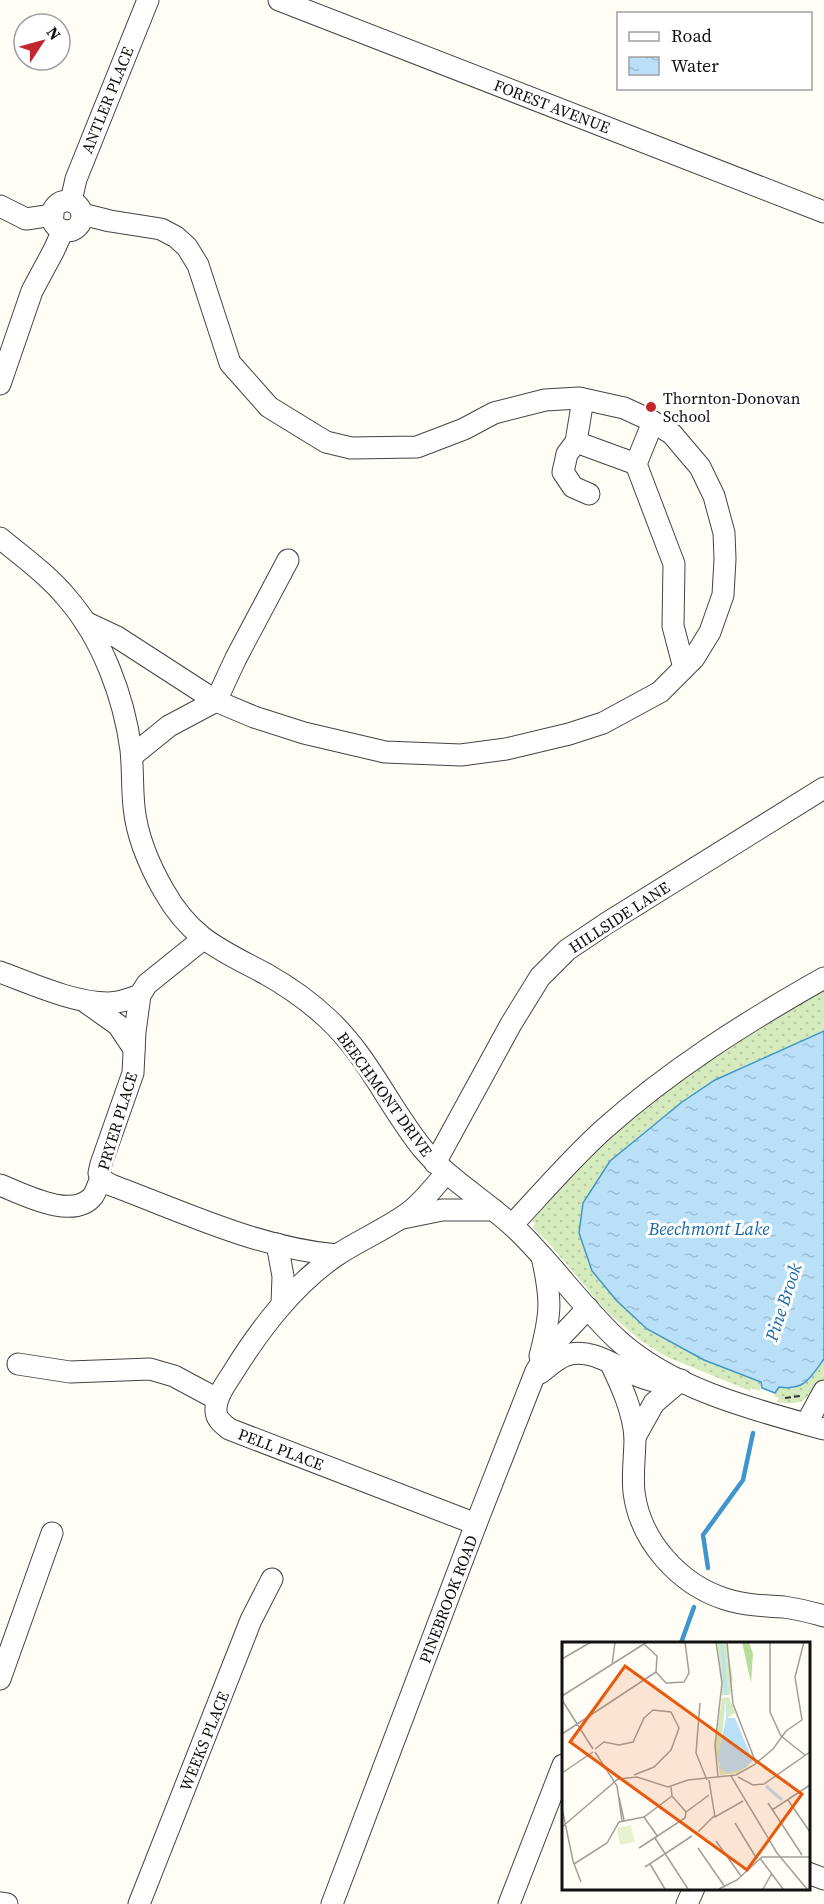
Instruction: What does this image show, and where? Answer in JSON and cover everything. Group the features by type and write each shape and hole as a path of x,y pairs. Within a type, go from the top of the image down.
{"street":[{"name":"ANTLER PLACE","path":"76,207 76,179 148,0"},
{"name":"FOREST AVENUE","path":"279,0 824,212"},
{"path":"0,384 32,291 54,250 58,222 54,208 60,203 110,221 154,228 176,237 198,265 230,363 269,407 326,442 351,448 417,447 464,429 494,413 545,400 583,399 624,408 672,434 700,467 714,496 724,533 723,595 710,632 694,658 660,692 603,723 506,749 461,755 384,752 304,733 254,717 216,701 117,637 85,622"},
{"path":"0,207 26,219 58,222"},
{"path":"583,399 576,442 567,454 563,472 573,487 589,494"},
{"path":"653,422 636,464 674,564 673,626 684,668"},
{"path":"576,442 636,464"},
{"name":"BEECHMONT DRIVE","path":"0,538 67,597 99,647 119,696 127,727 132,756 136,818 144,851 172,905 186,924 219,950 294,991 337,1027 356,1050 398,1116 440,1168 512,1225 588,1308 633,1352 681,1380 735,1402 815,1427"},
{"path":"132,756 169,726 216,701 240,649 288,560"},
{"name":"HILLSIDE LANE","path":"440,1168 511,1024 540,977 567,950 824,788"},
{"path":"0,972 56,993 109,1003 140,995 147,984 203,939"},
{"path":"512,1225 583,1150 622,1114 720,1040 824,978"},
{"name":"PRYER PLACE","path":"140,995 133,1073 101,1164 100,1179 184,1215 277,1245 337,1255"},
{"path":"79,998 112,1019 125,1033 134,1048"},
{"path":"18,1364 70,1372 150,1369 174,1376 218,1400 252,1343 282,1304 308,1278 337,1255 400,1218 418,1204 440,1168"},
{"path":"0,1185 52,1205 72,1207 84,1203 93,1196 100,1179"},
{"path":"400,1218 442,1210 494,1210"},
{"path":"277,1245 283,1276 282,1304"},
{"path":"535,1375 550,1313 548,1282 541,1255"},
{"name":"PINEBROOK ROAD","path":"332,1904 535,1375 551,1347 588,1308"},
{"path":"535,1375 560,1358 571,1354 588,1355 650,1380 681,1380"},
{"path":"611,1364 626,1395 635,1437 633,1479 639,1515 652,1541 673,1567 695,1586 724,1599 766,1607 800,1610 824,1616"},
{"path":"635,1437 654,1403 681,1380"},
{"path":"814,1393 815,1427"},
{"name":"PELL PLACE","path":"218,1400 216,1416 229,1429 476,1524"},
{"path":"0,1679 52,1533"},
{"name":"WEEKS PLACE","path":"140,1904 251,1620 272,1579"},
{"path":"509,1904 562,1773"},
{"path":"809,1874 824,1879"},
{"path":"687,1904 693,1889"},
{"path":"0,1903 7,1904"}],"path":[{"path":"777,1399 796,1398 814,1393"}],"green space":[{"path":"824,984 824,1031 715,1080 650,1127 610,1161 579,1233 592,1271 617,1301 704,1360 761,1382 760,1391 751,1388 750,1391 665,1356 640,1340 605,1310 548,1242 533,1228 535,1223 532,1221 534,1215 596,1145 724,1043"},
{"path":"824,1359 824,1380 809,1396 799,1402 777,1402 779,1398 774,1396 779,1387 795,1387 806,1382"}],"water":[{"name":"Beechmont Lake","path":"824,1031 824,1359 806,1382 795,1387 779,1387 775,1393 762,1388 761,1382 704,1360 647,1329 617,1301 592,1271 579,1233 583,1203 610,1161 682,1102 715,1080"}],"waterway":[{"name":"Pine Brook","path":"708,1568 703,1535 743,1480 753,1433"},
{"name":"Pine Brook","path":"681,1642 694,1607"}],"place":[{"name":"Thornton-Donovan School","path":"651,407"}]}
